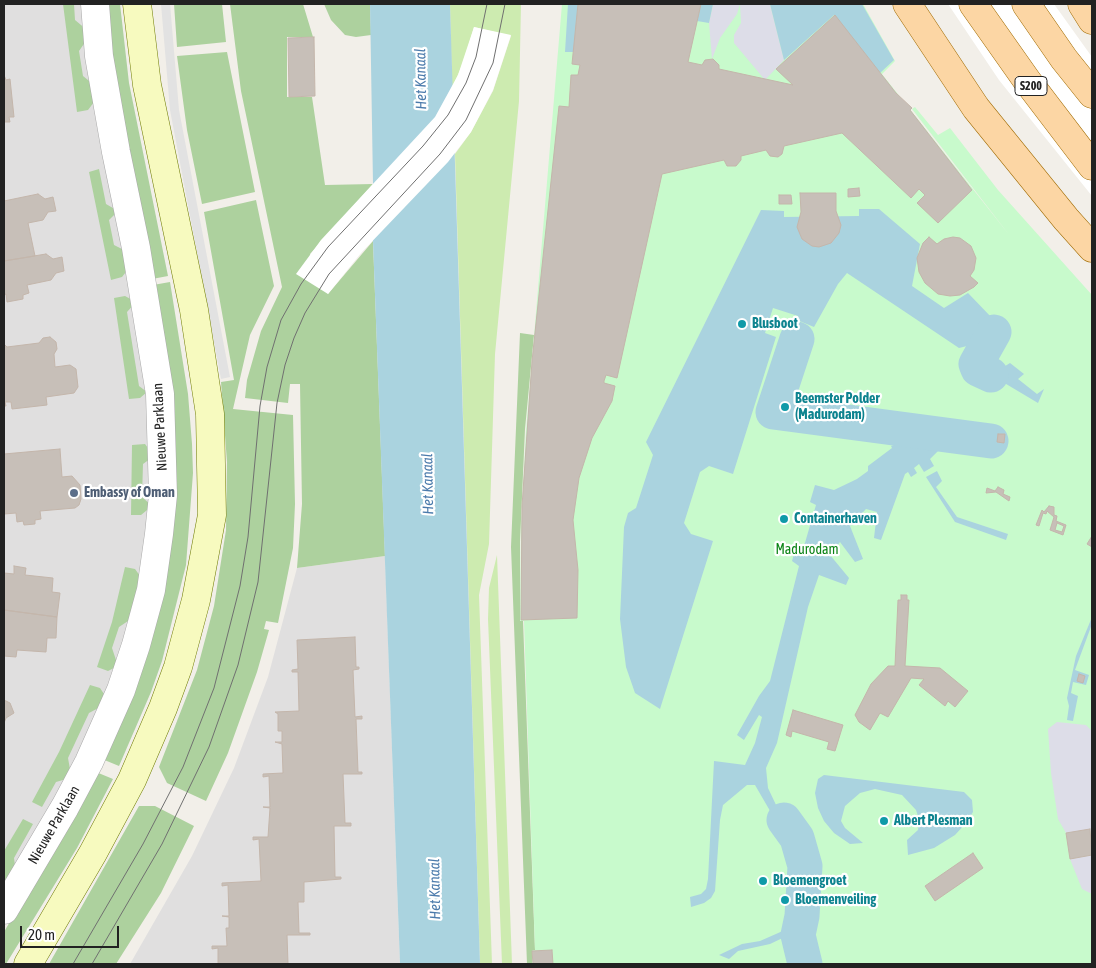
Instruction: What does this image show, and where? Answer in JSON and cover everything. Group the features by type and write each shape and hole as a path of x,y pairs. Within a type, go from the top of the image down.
{"main road":[{"path":"28,964 116,811 132,780 163,708 178,667 196,600 212,515 210,414 194,310 147,85 137,4"},
{"path":"147,85 148,4"},
{"path":"907,4 976,108 1066,219 1092,248"},
{"name":"S200","path":"973,4 1028,82 1092,166"},
{"path":"1026,4 1064,59 1092,94"},
{"path":"1082,4 1092,20"}],"street":[{"name":"Nieuwe Parklaan","path":"4,910 65,807 89,762 121,690 136,646 151,590 163,495 163,438 156,364 99,56 95,4"}],"shaded area":[{"path":"4,4 86,4 146,358 155,469 143,580 101,713 4,894"},
{"path":"161,4 170,4 179,110 230,377 221,379 170,110"},
{"path":"713,4 740,4 737,14 720,38 712,59 709,23"},
{"path":"740,4 770,4 784,60 765,80 734,43 734,35 741,23"},
{"path":"385,556 400,964 130,964 192,856 234,768 268,677 297,568"},
{"path":"1057,722 1086,725 1092,731 1092,842 1090,830 1066,833 1058,819 1051,773 1048,729"},
{"path":"1092,855 1092,894 1082,889 1070,859"}],"green space":[{"path":"63,4 74,4 75,20 87,30 88,38 79,51 83,76 94,85 97,98 88,110 77,112"},
{"path":"104,4 120,4 129,83 168,276 152,279 126,151"},
{"path":"174,4 222,4 226,42 177,47"},
{"path":"230,4 303,4 313,37 287,37 287,97 312,97 325,185 373,184 310,254 328,294 373,241 385,556 297,568 302,504 300,384 290,384 288,403 245,398 247,380 261,331 282,287 241,91"},
{"path":"324,4 370,4 371,35 356,37 345,35 331,20"},
{"path":"450,4 521,4 519,101 495,354 489,544 479,595 492,964 480,964 455,154 471,132 493,91 511,36 474,27 464,61 452,88"},
{"name":"Madurodam","path":"562,4 863,4 895,61 882,74 1010,236 912,109 915,107 938,135 950,128 998,190 1092,295 1092,964 532,964 532,951 535,950 524,621 520,621 521,525 526,431"},
{"path":"227,52 255,192 202,204 187,130 177,56"},
{"path":"99,169 106,204 118,211 109,220 114,245 126,251 129,268 122,277 111,280 89,172"},
{"path":"256,200 274,286 250,335 233,409 293,415 295,504 293,548 278,623 266,621 264,629 269,630 257,672 228,753 206,801 167,783 159,767 197,670 214,606 226,530 227,462 221,382 234,380 204,212"},
{"path":"170,282 188,394 192,444 193,473 186,565 162,661 151,692 119,766 102,759 151,629 153,285"},
{"path":"125,296 136,302 127,312 139,386 147,392 140,398 129,399 114,298"},
{"path":"520,333 534,335 525,429 520,542 520,620 523,620 535,950 532,951 532,964 527,964 511,547"},
{"path":"145,444 154,456 143,464 142,497 152,506 141,515 131,515 132,445"},
{"path":"497,555 512,964 502,964 488,619 489,588"},
{"path":"125,567 135,569 143,580 134,617 119,627 112,648 118,666 108,671 97,667 112,622"},
{"path":"90,685 100,688 106,697 104,705 89,713 68,758 70,778 56,782 42,807 32,802 59,752"},
{"path":"96,772 113,779 77,848 6,964 4,964 4,932"},
{"path":"139,806 155,806 194,826 161,893 116,964 49,964"},
{"path":"23,819 33,824 14,858 16,873 4,892 4,851"}],"water":[{"name":"Het Kanaal","path":"370,4 450,4 480,964 400,964 371,188 373,184"},
{"path":"568,4 578,4 574,52 565,52"},
{"path":"701,4 713,4 709,23 697,21"},
{"path":"770,4 862,4 894,60 880,73 834,15 784,60"},
{"path":"859,209 879,209 920,244 912,286 944,308 968,293 992,318 979,343 959,348 847,273 838,284 814,327 797,320 798,316 773,308 765,333 776,337 733,474 709,466 700,472 684,523 691,534 713,541 660,709 635,693 626,667 620,619 624,527 628,513 636,508 653,455 646,442 761,210 784,211 784,217 859,216"},
{"path":"1010,363 1024,374 1018,379 1037,394 1044,389 1038,403 991,375"},
{"path":"902,442 904,445 937,448 939,450 930,459 934,466 924,472 919,464 914,468 917,473 911,477 908,472 905,474 881,540 874,538 877,512 866,509 850,526 863,559 855,562 840,542 830,555 849,578 846,585 819,575 808,607 777,743 766,768 768,788 777,807 790,821 800,817 803,823 795,828 805,852 806,915 801,935 791,934 770,944 738,951 729,959 719,955 742,944 760,941 785,930 795,907 795,860 793,840 773,816 755,785 747,785 723,805 720,820 715,891 711,898 704,903 691,907 690,897 701,894 706,889 708,879 714,761 745,765 755,743 762,717 759,715 744,740 737,735 759,696 770,681 799,566 792,561 795,551 802,553 816,505 810,502 815,485 834,490 857,479 868,471 868,466 892,448 891,446"},
{"path":"937,471 942,481 936,487 957,517 1008,534 1006,540 955,522 926,477"},
{"path":"1092,617 1092,624 1075,670 1089,675 1086,685 1073,682 1071,693 1078,696 1073,721 1067,720 1069,706 1067,698 1076,656"},
{"path":"824,775 964,792 972,800 973,812 955,835 934,848 908,855 907,840 918,830 919,819 916,810 902,795 875,789 860,793 845,806 841,821 845,828 863,843 850,844 834,833 824,821 818,808 815,793 818,779"}],"pier":[{"path":"948,4 1054,4 1092,57 1092,196 999,80"},
{"path":"474,27 511,35 493,90 471,132 448,162 361,253 328,294 296,274 321,240 435,117 458,75"}],"building":[{"path":"578,4 701,4 688,62 702,65 705,60 713,59 719,65 719,69 793,85 776,69 835,15 896,93 912,108 910,110 972,190 938,223 917,203 925,195 919,189 911,198 842,133 784,146 782,154 778,157 770,156 766,150 741,156 741,160 736,166 727,166 724,160 662,174 617,378 606,375 604,381 604,383 615,386 612,401 592,438 579,478 573,520 578,570 577,618 521,620 522,506 532,361 559,106 569,107 571,75 578,75 580,65 572,64"},
{"path":"314,37 315,96 289,97 288,38"},
{"path":"4,75 6,80 10,79 14,117 9,117 10,122 4,122"},
{"path":"859,188 860,196 848,197 848,189"},
{"path":"800,193 836,193 836,211 841,225 839,233 831,243 819,247 812,246 802,239 797,227 801,212"},
{"path":"38,194 45,199 53,197 56,211 48,212 43,220 28,223 35,256 4,261 4,201"},
{"path":"779,195 791,195 792,204 779,204"},
{"path":"929,237 937,244 944,239 960,238 971,246 976,258 974,270 970,276 978,283 974,287 960,295 950,296 938,294 925,283 919,272 917,258 923,243"},
{"path":"46,254 53,259 62,257 64,271 56,273 51,280 27,285 29,293 23,295 23,299 7,302 6,294 4,295 4,261"},
{"path":"50,337 56,342 57,349 54,354 55,367 70,365 76,369 78,387 74,393 46,397 47,405 12,409 11,402 5,402 6,406 4,406 4,344 7,347 39,343 43,338"},
{"path":"998,434 1005,434 1004,443 997,442"},
{"path":"60,449 62,477 72,476 80,485 81,499 79,505 75,508 40,511 41,519 35,520 35,524 24,525 23,521 17,522 16,513 4,514 4,454"},
{"path":"998,487 1004,490 1003,494 1010,497 1009,501 996,492 986,493 987,488 995,491"},
{"path":"1049,506 1054,507 1054,515 1057,516 1056,521 1066,525 1063,535 1050,530 1054,517 1047,511 1046,514 1043,513 1039,526 1036,525 1042,510 1044,512","holes":["1057,523 1064,526 1062,532 1055,530"]},
{"path":"1092,536 1092,547 1087,544"},
{"path":"14,566 26,568 25,575 53,578 52,592 60,593 57,617 4,610 4,573 14,574"},
{"path":"901,595 907,595 907,600 909,600 905,666 940,668 968,691 955,707 948,701 945,706 919,685 924,679 911,678 888,717 880,713 870,730 859,722 855,715 871,684 888,666 895,666 898,600 901,600"},
{"path":"4,610 57,617 56,638 47,638 46,652 17,650 16,657 4,656"},
{"path":"355,637 356,667 359,667 359,669 353,670 355,717 362,716 362,719 356,719 358,772 362,772 362,774 343,774 345,823 351,823 351,826 334,826 335,877 341,877 341,879 304,882 304,902 298,902 299,933 310,933 310,935 287,935 288,964 218,964 218,948 212,949 212,946 227,946 226,928 229,928 229,917 222,916 229,916 228,885 222,886 222,883 261,881 259,839 253,840 253,837 268,837 270,808 263,807 270,807 269,776 263,777 263,774 283,773 282,744 275,742 282,742 282,731 278,731 278,714 275,712 299,711 298,672 292,672 292,670 298,669 297,640"},
{"path":"1079,674 1085,676 1083,683 1077,681"},
{"path":"4,700 10,703 14,713 6,718 4,723"},
{"path":"793,710 843,725 835,751 827,749 829,742 792,731 791,737 786,735"},
{"path":"1090,829 1092,855 1070,859 1066,833"},
{"path":"973,853 983,868 935,901 925,886"},
{"path":"552,950 553,964 533,964 532,951"}],"waterway":[{"path":"991,375 978,369 976,364 994,332"},
{"path":"797,339 773,412 991,441"},
{"path":"784,820 797,838 805,866 802,916 798,935 805,964"}],"tram line":[{"path":"73,964 143,844 183,767 214,688 240,586 248,537 260,406 267,367 281,320 301,284 328,247 423,146 448,115 466,83 476,57 487,4"},
{"path":"92,964 162,844 209,747 238,665 258,582 277,403 285,365 294,338 305,313 329,274 440,154 466,120 493,63 505,4"}],"place":[{"name":"Blusboot","path":"742,324"},
{"name":"Beemster Polder (Madurodam)","path":"785,407"},
{"name":"Embassy of Oman","path":"74,493"},
{"name":"Containerhaven","path":"784,519"},
{"name":"Albert Plesman","path":"884,821"},
{"name":"Bloemengroet","path":"763,881"},
{"name":"Bloemenveiling","path":"785,900"}]}
